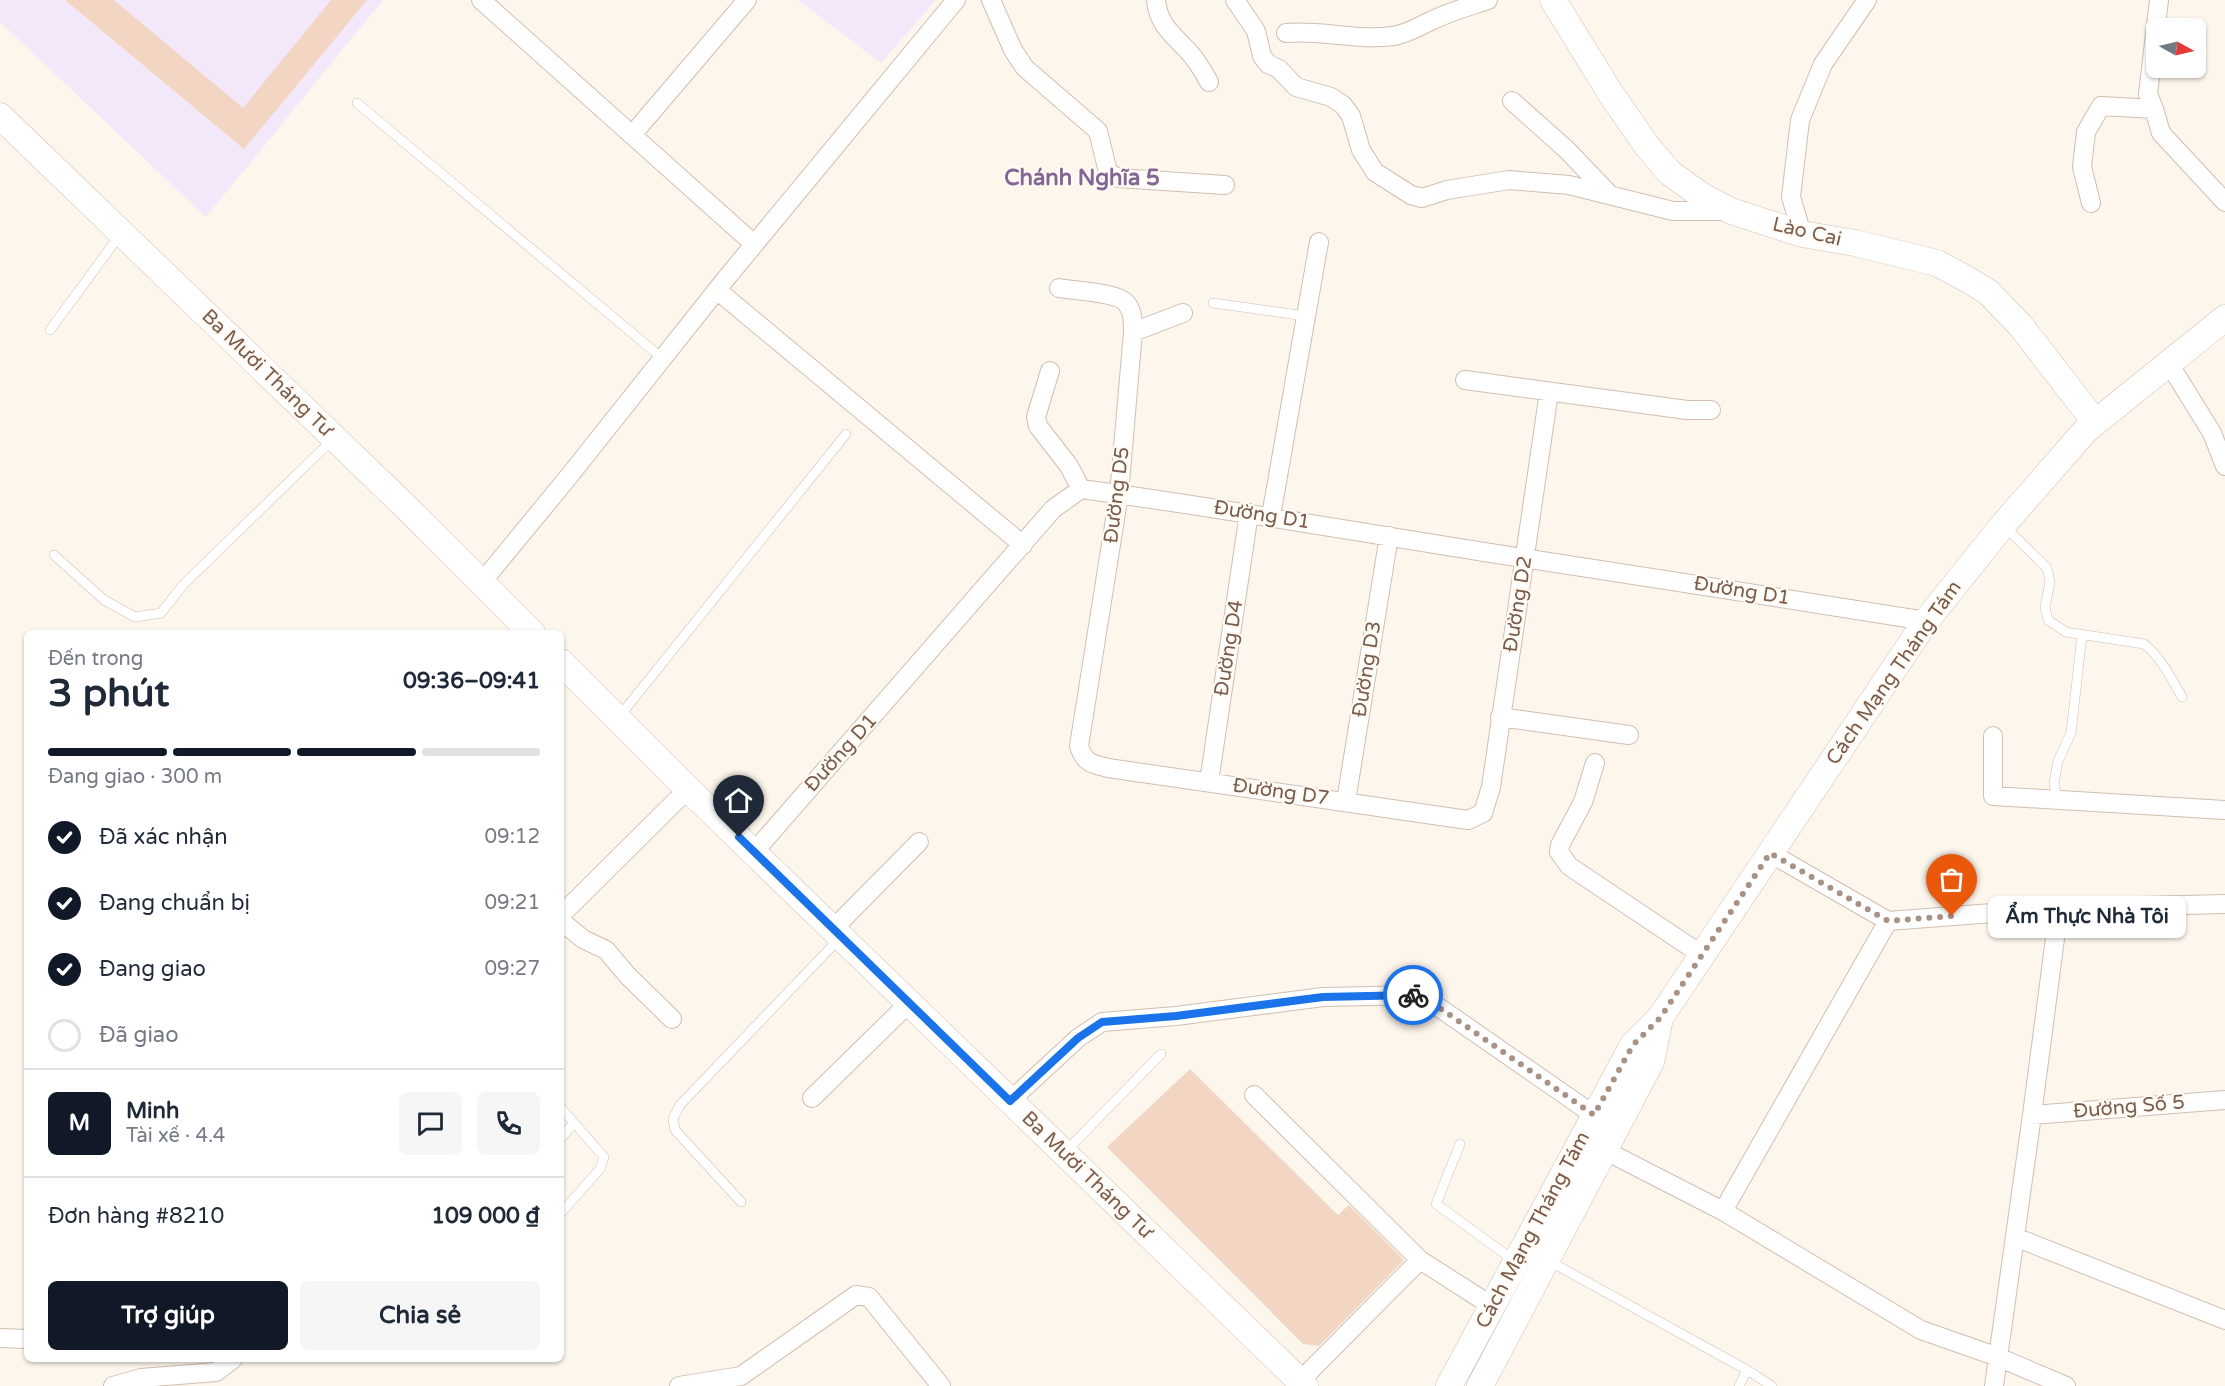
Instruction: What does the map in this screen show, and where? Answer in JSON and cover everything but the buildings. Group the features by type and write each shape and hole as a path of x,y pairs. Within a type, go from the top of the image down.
{"street":[{"path":"481,0 754,244"},
{"path":"632,135 747,0"},
{"path":"482,582 754,244 956,0"},
{"path":"991,0 1013,50 1025,68 1098,131 1108,172 1112,176 1225,184"},
{"path":"1156,0 1157,12 1163,26 1190,52 1209,82"},
{"path":"1234,0 1257,31 1262,56 1268,64 1279,69 1296,87 1331,97 1343,105 1351,116 1361,150 1375,172 1411,195 1422,198 1447,190 1509,180 1569,185 1673,211 1731,211"},
{"path":"1287,33 1308,31 1372,37 1406,34 1442,16 1488,0"},
{"path":"1802,234 1791,197 1800,120 1823,64 1867,0"},
{"path":"2159,0 2148,94 2161,133 2225,202"},
{"name":"Lào Cai","path":"1556,1 1598,75 1647,146 1670,173 1702,196 1731,211 1802,234 1854,243 1937,263 1988,292 2020,325 2095,422"},
{"path":"1512,101 1567,150 1609,194"},
{"path":"2091,203 2082,167 2086,132 2101,106 2154,109"},
{"name":"Ba Mươi Tháng Tư","path":"0,117 334,438 529,630"},
{"path":"1271,516 1318,242"},
{"name":"Đường D5","path":"1059,288 1117,296 1126,302 1129,308 1133,332 1119,494 1079,746 1082,756"},
{"path":"717,290 1023,545"},
{"path":"1133,332 1183,313"},
{"name":"Cách Mạng Tháng Tám","path":"1449,1386 1633,1045 1660,1018 1926,621 2003,525 2086,430 2168,362 2224,320"},
{"path":"2168,362 2212,433 2225,466"},
{"path":"1050,371 1036,417 1038,426 1069,466 1081,489"},
{"path":"1465,380 1687,410 1711,410"},
{"name":"Đường D2","path":"1483,813 1491,787 1549,393"},
{"name":"Đường D1","path":"754,852 1053,509 1081,489 1271,516 1926,621"},
{"name":"Đường D4","path":"1209,782 1249,513"},
{"name":"Đường D3","path":"1346,801 1389,536"},
{"name":"Ba Mươi Tháng Tư","path":"564,665 688,789 1300,1384"},
{"path":"1500,717 1629,735"},
{"path":"1993,736 1993,796 2225,810"},
{"name":"Đường D7","path":"1082,756 1087,762 1108,768 1468,820 1483,813"},
{"path":"1595,763 1583,802 1560,845 1559,852 1562,859 1702,956"},
{"path":"564,912 688,789"},
{"path":"837,933 919,842"},
{"path":"1770,853 1888,921 2059,908 2225,904"},
{"path":"1994,1386 2059,908"},
{"path":"1723,1211 1888,921"},
{"path":"564,923 583,939 603,947 628,976 672,1019"},
{"path":"1010,1101 1078,1038 1102,1022 1176,1016 1323,997 1421,995 1594,1115"},
{"path":"812,1098 909,1003"},
{"name":"Cách Mạng Tháng Tám","path":"1480,1386 1652,1062 1660,1018"},
{"path":"1254,1095 1420,1260 1492,1306"},
{"name":"Đường Số 5","path":"2032,1115 2225,1100"},
{"path":"1604,1150 1723,1211 1921,1330 1998,1357 2066,1386"},
{"path":"2015,1238 2225,1320"},
{"path":"1300,1384 1420,1260"},
{"path":"679,1386 741,1376 856,1294 869,1297 941,1386"},
{"path":"0,1338 24,1339"},
{"path":"113,1386 141,1378 157,1368 216,1372 229,1362"}],"lane":[{"path":"357,103 662,358"},
{"path":"50,330 122,233"},
{"path":"1213,303 1306,316"},
{"path":"618,718 846,434"},
{"path":"54,555 104,600 135,617 161,613 183,585 334,438"},
{"path":"2003,525 2047,568 2050,582 2044,607 2048,620 2066,632 2144,644 2152,650 2182,697"},
{"path":"2057,800 2054,783 2058,761 2071,733 2082,635"},
{"path":"741,1202 675,1130 673,1119 680,1105 837,933"},
{"path":"1064,1153 1161,1054"},
{"path":"564,1111 604,1157 600,1169 564,1210"},
{"path":"564,1135 574,1123"},
{"path":"1460,1144 1436,1204 1517,1262"},
{"path":"1546,1259 1772,1386"},
{"path":"1739,1386 1747,1370"}],"shaded area":[{"path":"0,0 383,0 206,217 0,22"},
{"path":"798,0 936,0 881,63"}],"way so far":[{"path":"1413,995 1421,995 1486,1038 1594,1115 1633,1045 1660,1018 1770,853 1888,921 1952,916"}],"place":[{"name":"Ẩm Thực Nhà Tôi","path":"1952,916"}],"district":[{"name":"Chánh Nghĩa 5","path":"1082,178"}],"route":[{"path":"739,837 1010,1101 1078,1038 1102,1022 1176,1016 1323,997 1413,995"}]}
